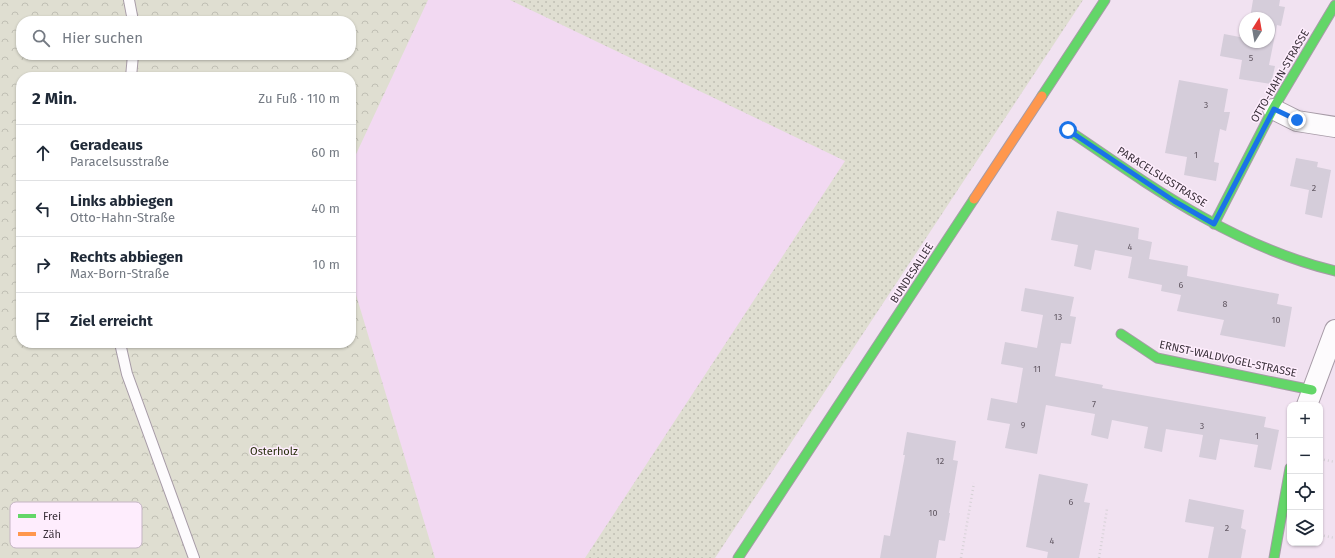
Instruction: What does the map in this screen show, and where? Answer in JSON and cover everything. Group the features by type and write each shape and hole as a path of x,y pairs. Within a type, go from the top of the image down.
{"street":[{"name":"BUNDESALLEE","path":"738,558 1105,0"},
{"name":"OTTO-HAHN-STRASSE","path":"1214,224 1274,109 1335,5"},
{"path":"1274,109 1297,120 1335,127"},
{"name":"PARACELSUSSTRASSE","path":"1068,130 1174,201 1214,224 1260,247 1298,262 1335,271"},
{"path":"1310,397 1335,330"},
{"name":"ERNST-WALDVOGEL-STRASSE","path":"1121,334 1157,358 1310,397"},
{"path":"1274,558 1289,474"}],"lane":[{"path":"129,0 132,16"},
{"path":"131,72 133,60"},
{"path":"121,348 127,374 194,558"}],"path":[{"path":"1323,460 1335,462"},
{"path":"960,558 974,483"},
{"path":"1099,558 1108,509"},
{"path":"1323,536 1335,538"}],"shaded area":[{"path":"0,0 1083,0 715,558 0,558"}],"green space":[{"name":"Osterholz","path":"0,0 428,0 356,154 356,72 16,72 16,348 356,348 356,295 435,558 0,558"},
{"path":"510,0 1083,0 715,558 585,558 845,161"}],"building":[{"path":"1253,0 1280,0 1279,6 1285,7 1281,26 1277,25 1275,35 1275,12 1251,12"},
{"path":"1224,34 1239,37 1239,48 1272,48 1269,65 1275,66 1271,84 1239,79 1242,60 1220,56"},
{"path":"1179,80 1228,89 1224,112 1230,112 1226,131 1220,129 1214,162 1219,163 1216,181 1184,175 1187,157 1165,153"},
{"path":"1296,158 1318,162 1317,167 1331,170 1322,218 1305,214 1309,190 1290,186"},
{"path":"1057,211 1139,228 1138,239 1152,242 1149,259 1188,266 1187,276 1279,294 1277,304 1292,307 1285,347 1220,335 1224,320 1177,311 1181,295 1161,291 1162,285 1128,278 1132,257 1095,250 1091,270 1074,266 1078,245 1051,240"},
{"path":"1025,288 1074,297 1070,316 1076,317 1071,344 1061,343 1055,376 1103,385 1102,388 1266,417 1264,427 1279,430 1271,470 1254,467 1258,445 1220,439 1216,460 1199,457 1203,435 1166,429 1162,452 1144,448 1148,427 1112,420 1108,439 1091,435 1095,414 1046,405 1037,454 1005,448 1010,424 987,420 991,398 1017,403 1023,368 1001,364 1005,342 1037,348 1043,315 1021,311"},
{"path":"907,432 956,441 953,460 958,461 950,513 945,541 939,540 936,558 880,558 884,535 890,536 905,455 903,455"},
{"path":"1039,474 1088,484 1084,502 1090,503 1079,558 1047,558 1048,552 1026,547"},
{"path":"1189,499 1244,510 1241,528 1246,530 1241,558 1208,558 1214,527 1185,522"}],"traffic: fast":[{"path":"1042,96 1105,0"},
{"path":"1214,224 1273,109 1335,5"},
{"path":"1068,130 1163,194 1228,231 1262,247 1335,271"},
{"path":"738,558 974,199"},
{"path":"1121,334 1157,358 1312,390"},
{"path":"1274,558 1289,474"}],"traffic: slow":[{"path":"974,199 1042,96"}],"route":[{"path":"1068,130 1174,201 1214,224 1274,109 1297,120"}]}
